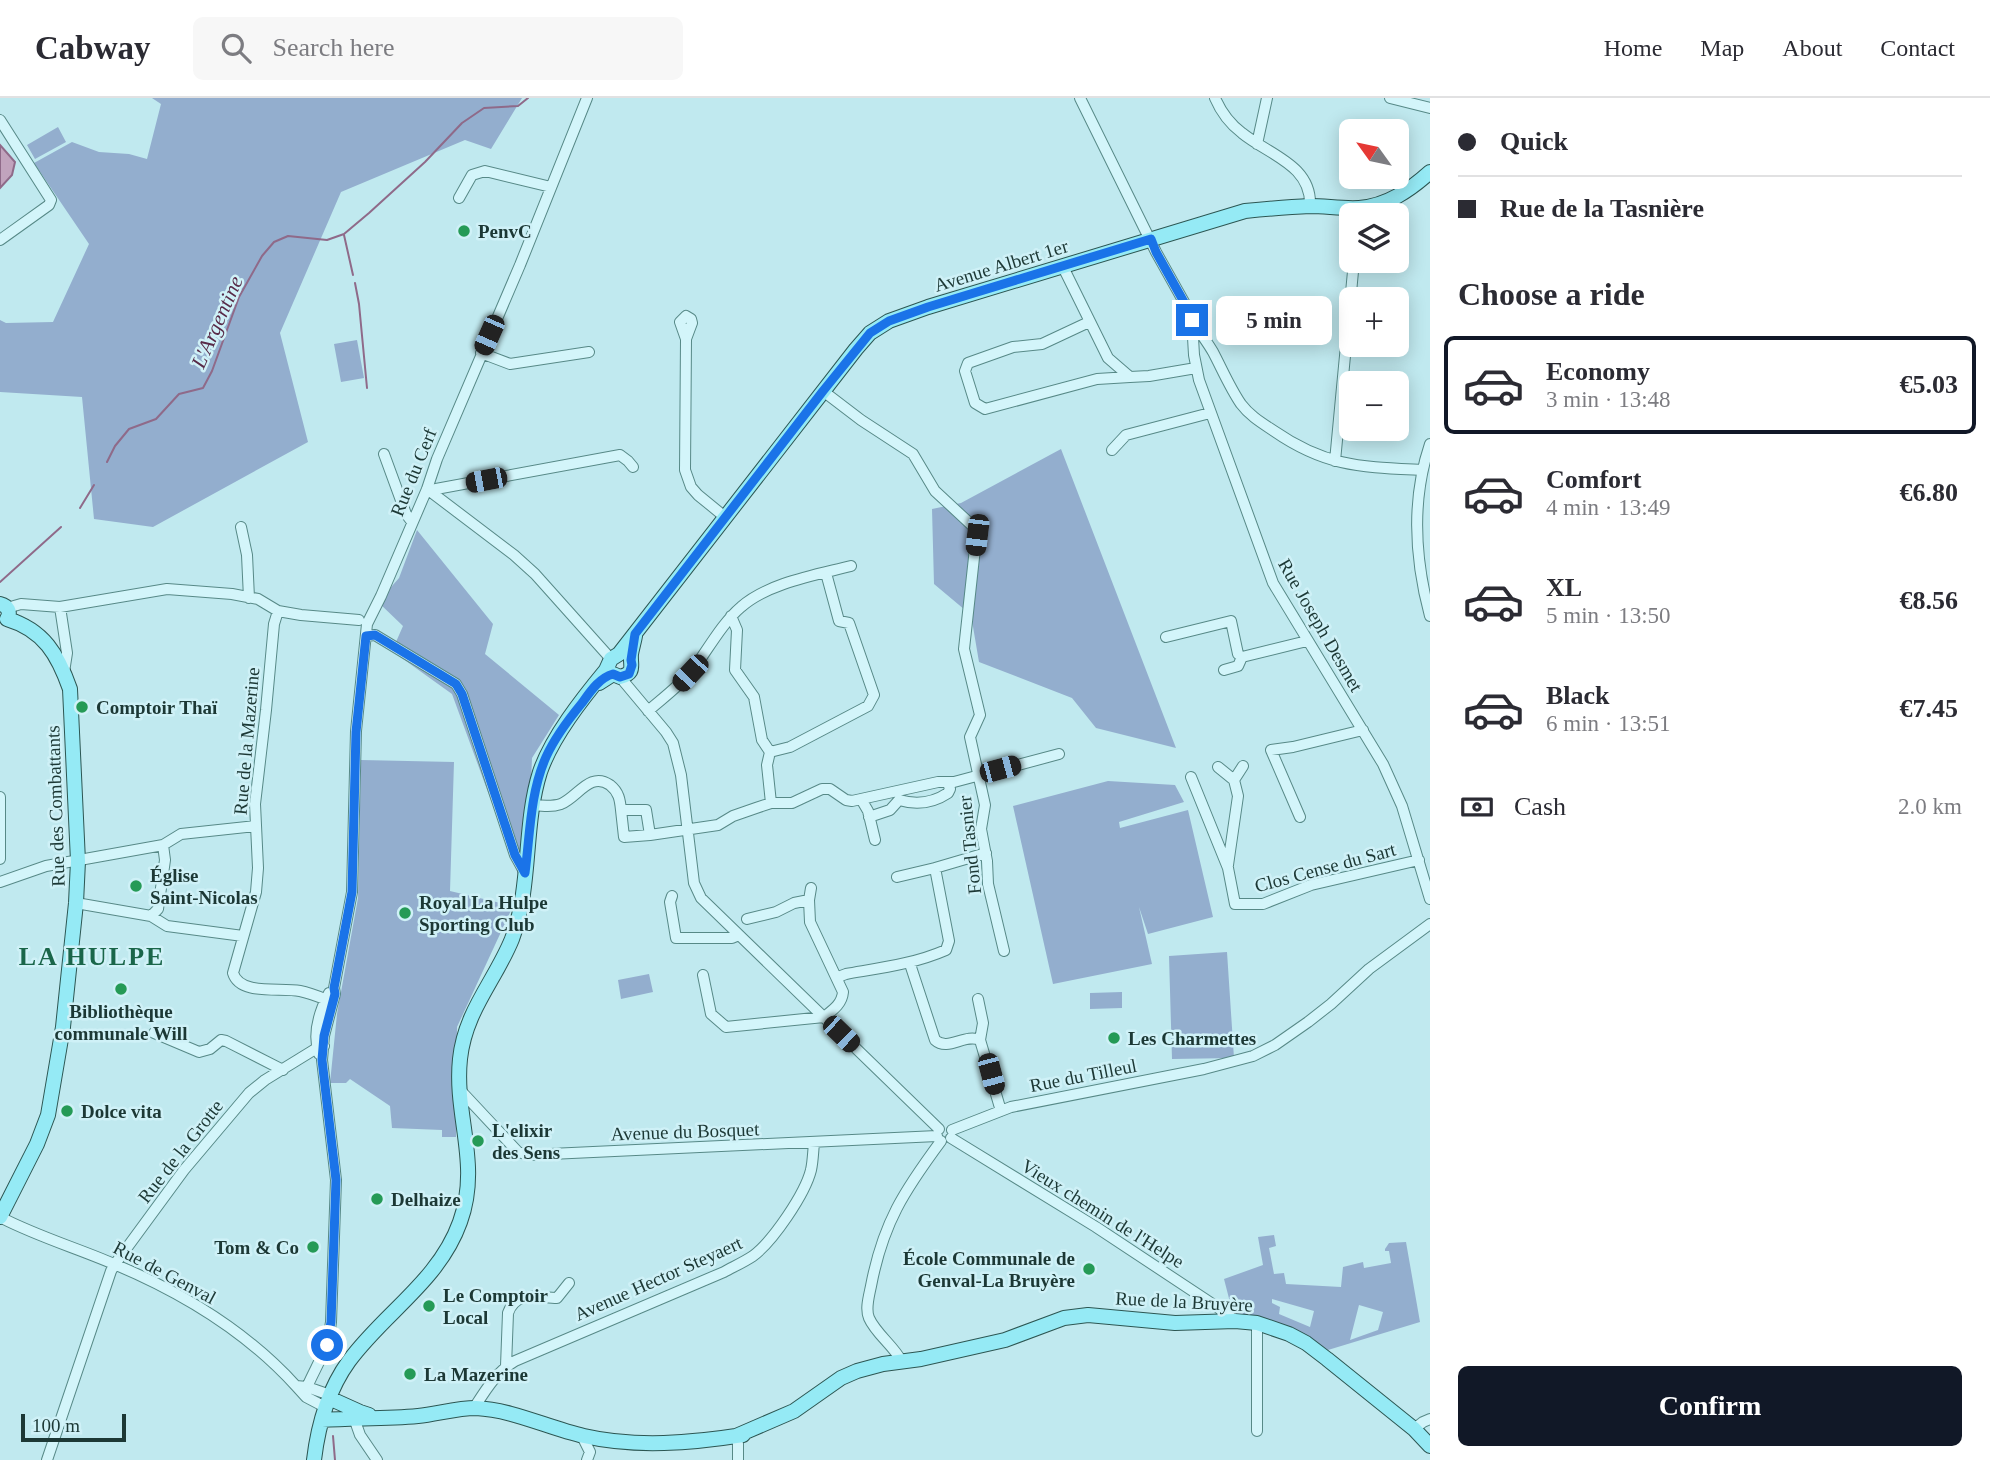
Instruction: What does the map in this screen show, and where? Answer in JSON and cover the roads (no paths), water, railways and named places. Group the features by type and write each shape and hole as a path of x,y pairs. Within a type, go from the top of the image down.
{"main road":[{"name":"Avenue Albert 1er","path":"1379,203 1399,195 1430,172"},
{"name":"Avenue Albert 1er","path":"314,1460 324,1404 348,1361 432,1271 454,1237 464,1208 469,1172 460,1061 468,1021 512,938 524,895 533,805 540,773 551,747 593,688 619,666 635,634 870,333 889,321 928,307 1245,211 1310,206 1339,209"},
{"name":"Rue des Combattants","path":"0,1217 37,1144 48,1115 63,1027 78,860 70,689 62,665 48,644 32,630 4,614"},
{"name":"Rue de la Bruyère","path":"324,1404 354,1418 427,1415 474,1408 510,1414 603,1440 701,1440 736,1436 788,1420 813,1406 845,1382 902,1362 1004,1340 1076,1315 1175,1323 1235,1321 1257,1323 1306,1343 1414,1429 1430,1446"},
{"name":"Rue de la Bruyère","path":"324,1404 384,1418"}],"street":[{"name":"Rue du Cerf","path":"365,619 377,604 412,522 429,491 437,459 587,98"},
{"path":"1080,98 1192,320 1236,396 1250,414 1285,439 1335,461 1368,467 1422,470"},
{"path":"1216,98 1221,111 1241,133 1304,178 1310,195 1310,206"},
{"path":"1257,144 1267,98"},
{"path":"1390,98 1430,108"},
{"path":"0,120 51,203 0,240"},
{"path":"459,198 472,175 485,172 551,187"},
{"path":"1063,267 1108,358 1130,377"},
{"path":"1335,461 1353,273"},
{"name":"Rue Joseph Desmet","path":"1192,320 1196,368 1269,574 1390,779 1409,827 1430,899"},
{"path":"1089,322 1042,344 1013,347 968,363 965,371 975,403 985,409 1097,379 1196,368"},
{"path":"686,339 684,463 687,478 698,495 725,517"},
{"path":"481,353 510,364 589,352"},
{"path":"1097,379 1108,358"},
{"name":"Fond Tasnier","path":"823,391 913,454 935,491 977,530 964,649 980,715 970,737 985,805 981,829 988,884 1004,951"},
{"path":"1112,450 1126,435 1210,413"},
{"path":"1430,444 1422,470 1418,508 1418,558 1430,616"},
{"path":"384,454 406,514 412,522"},
{"name":"Rue du Cerf","path":"429,491 620,455 633,467"},
{"name":"Vieux chemin de l'Helpe","path":"429,491 535,574 619,666 632,691 666,732 677,753 691,869 697,892 707,905 944,1135 1105,1233 1226,1312 1235,1321"},
{"path":"1418,508 1430,508"},
{"path":"241,527 247,555 249,598"},
{"path":"648,710 690,673 731,616 755,597 851,566"},
{"path":"770,752 790,747 868,706 874,695 849,623 839,621 826,573"},
{"path":"4,614 21,604 60,607 167,589 232,594 258,599 278,611 365,619 366,636 356,732 352,892 334,988 320,1013 315,1037 322,1060 336,1180 331,1322 322,1360 302,1386"},
{"path":"60,607 67,653 64,673"},
{"name":"Rue de la Mazerine","path":"278,611 274,624 255,804 258,868 256,892 233,973 235,979 246,988 298,990 329,1001"},
{"path":"731,616 737,630 734,670 754,697 762,740 770,752 767,765 771,803"},
{"path":"1166,637 1231,621 1238,654 1242,657"},
{"path":"366,636 375,635 456,684 462,694 515,855 525,873"},
{"path":"1242,657 1307,641"},
{"path":"1224,670 1238,666 1242,657"},
{"path":"1300,817 1270,750 1363,730"},
{"path":"869,817 890,810 897,796 938,782 948,783 1059,754"},
{"path":"1218,766 1234,780 1238,796 1228,867"},
{"path":"1234,780 1242,766"},
{"path":"1191,777 1228,867"},
{"path":"533,805 558,805 566,802 588,783 597,780 613,788 618,794 624,837 718,825 733,816 771,803 792,803 822,789 830,789 846,800 883,793 915,804 940,798 948,793 948,783"},
{"path":"0,797 0,859"},
{"path":"861,799 875,840"},
{"path":"621,810 646,810 650,835"},
{"path":"0,882 46,866 163,845 181,834 256,826"},
{"path":"151,916 158,909 165,860 163,845"},
{"path":"897,877 986,853"},
{"name":"Clos Cense du Sart","path":"1228,867 1235,904 1239,905 1263,904 1311,885 1419,860"},
{"path":"838,977 909,964 946,950 949,945 935,868"},
{"path":"703,975 711,1014 726,1027 824,1017 836,1007 843,995 838,977 810,922 811,888"},
{"path":"671,896 676,938 732,938 739,935"},
{"path":"747,919 809,900"},
{"path":"76,903 151,916 167,926 243,936"},
{"name":"Rue du Tilleul","path":"944,1135 1001,1111 1056,1097 1204,1069 1253,1056 1275,1045 1308,1022 1378,962 1430,924"},
{"path":"909,964 935,1040 945,1045 973,1037 980,1040"},
{"path":"978,999 983,1023 980,1040 1001,1111"},
{"path":"154,1033 199,1052 210,1049 221,1040 226,1041 283,1070"},
{"name":"Rue de la Grotte","path":"47,1460 115,1264 184,1170 236,1107 257,1087 320,1047"},
{"name":"Avenue du Bosquet","path":"461,1091 518,1152 529,1156 944,1135"},
{"path":"902,1362 871,1322 868,1315 869,1294 877,1256 891,1217 910,1183 944,1135"},
{"name":"Avenue Hector Steyaert","path":"474,1408 506,1366 724,1272 759,1251 803,1192 812,1168 814,1143"},
{"name":"Rue de Genval","path":"0,1217 115,1264 177,1295 235,1332 276,1364 302,1386 306,1397 324,1404"},
{"path":"506,1366 508,1313 511,1304 532,1296 556,1298 569,1283"},
{"path":"1257,1323 1257,1431"},
{"path":"354,1418 359,1435 377,1460"},
{"path":"1414,1429 1430,1419"},
{"path":"582,1436 589,1456 603,1440"},
{"path":"736,1436 738,1460"}],"waterway":[{"name":"L'Argentine","path":"107,462 115,446 129,429 156,419 179,394 203,388 212,371 239,297 262,256 274,242 288,236 327,240 344,234 425,162 462,123 484,108 518,106 528,98"},
{"name":"La Mazerine","path":"344,235 353,275"},
{"name":"La Mazerine","path":"355,283 367,388"},
{"name":"L'Argentine","path":"80,508 94,485"},
{"name":"L'Argentine","path":"0,582 61,527"},
{"name":"La Mazerine","path":"333,1436 335,1460"}],"place":[{"name":"PenvC","path":"464,231"},
{"name":"Comptoir Thaï","path":"82,707"},
{"name":"Église Saint-Nicolas","path":"136,886"},
{"name":"Royal La Hulpe Sporting Club","path":"405,913"},
{"name":"Bibliothèque communale Will","path":"121,989"},
{"name":"Les Charmettes","path":"1114,1038"},
{"name":"Dolce vita","path":"67,1111"},
{"name":"L'elixir des Sens","path":"478,1141"},
{"name":"Delhaize","path":"377,1199"},
{"name":"Tom & Co","path":"313,1247"},
{"name":"École Communale de Genval-La Bruyère","path":"1089,1269"},
{"name":"Le Comptoir Local","path":"429,1306"},
{"name":"La Mazerine","path":"410,1374"}],"district":[{"name":"LA HULPE","path":"92,956"}]}
